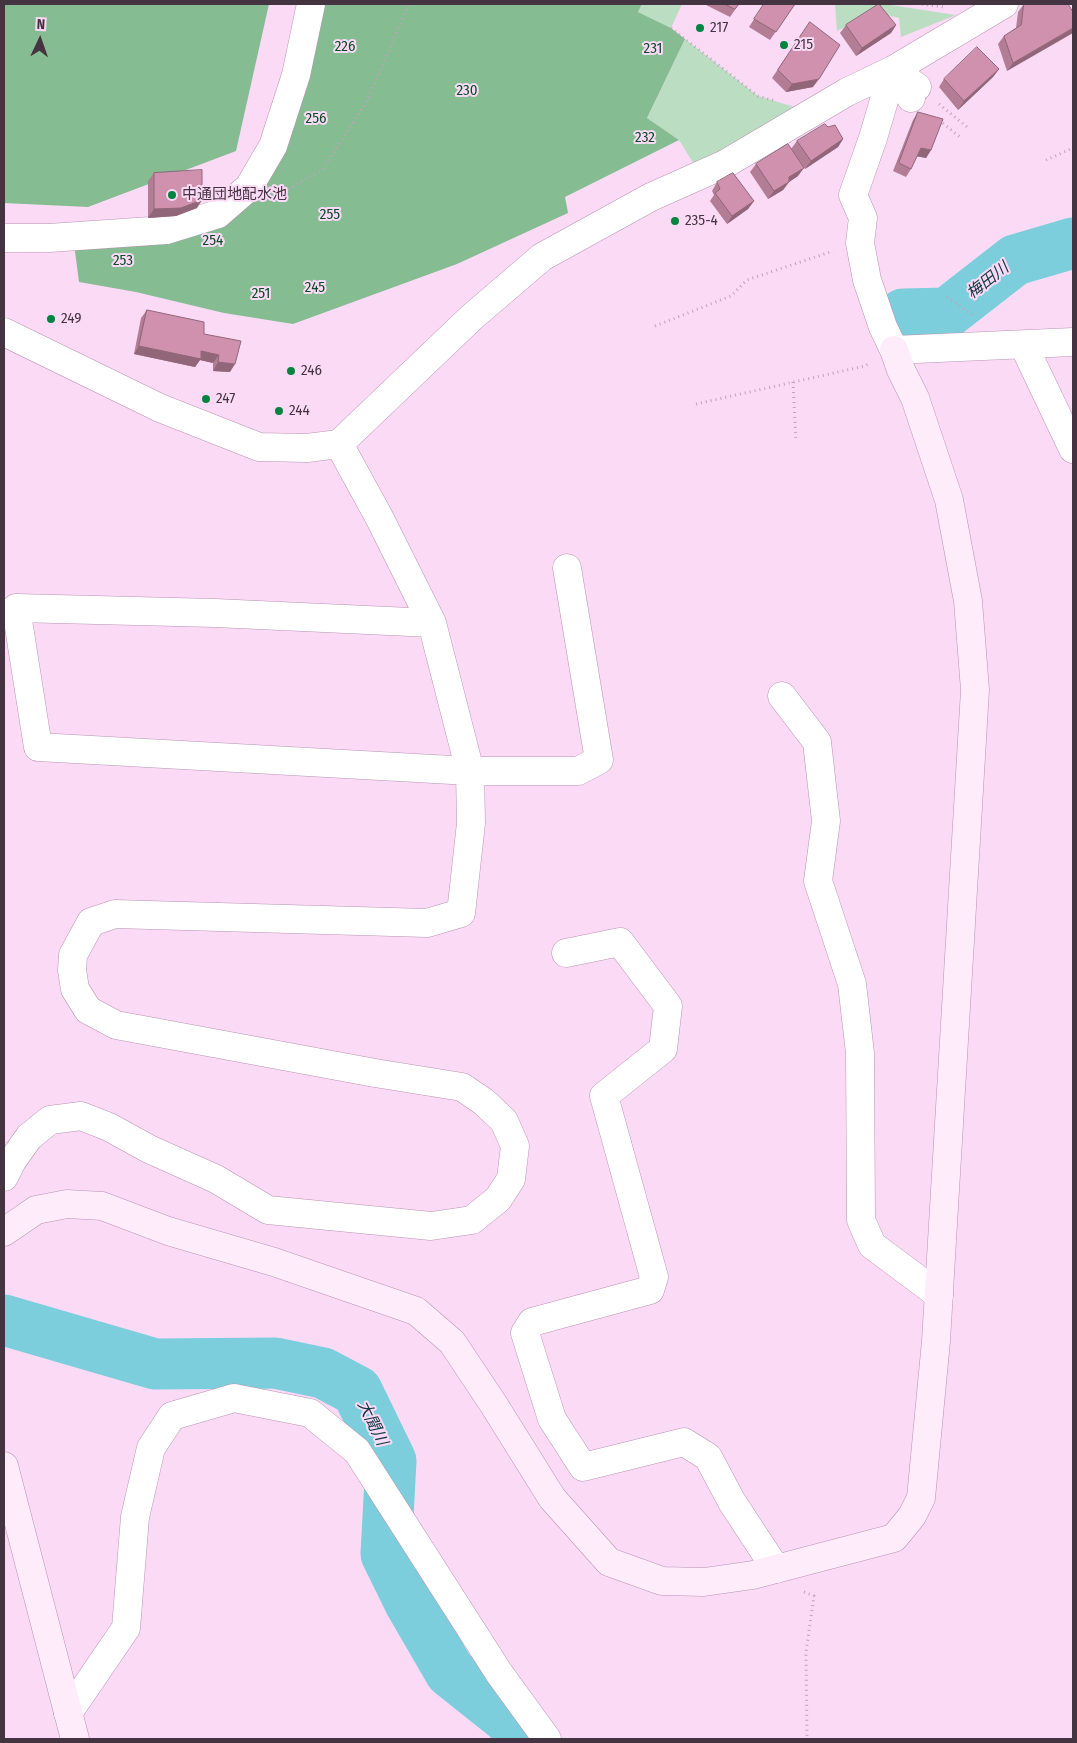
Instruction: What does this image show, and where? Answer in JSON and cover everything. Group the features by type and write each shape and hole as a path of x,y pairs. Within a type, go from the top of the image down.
{"street":[{"path":"4,238 50,238 166,230 218,214 249,187 273,146 296,75 312,4"},
{"path":"4,332 160,408 259,446 308,448 339,444 472,317 542,257 651,197 728,169 801,113 839,101 893,70 967,18 1004,4"},
{"path":"893,70 914,92"},
{"path":"4,1232 36,1210 67,1204 102,1206 168,1231 274,1262 416,1311 452,1342 552,1498 609,1562 662,1581 704,1582 753,1575 894,1538 912,1516 921,1498 928,1443 939,1295 974,690 968,601 949,500 915,398 883,327 868,280 860,243 863,218 853,195 866,136 893,70"},
{"path":"894,350 1024,346 1073,342"},
{"path":"1024,346 1073,448"},
{"path":"4,1176 12,1161 30,1137 50,1120 81,1116 109,1127 149,1149 216,1179 268,1210 431,1226 472,1220 498,1199 511,1179 515,1146 504,1121 484,1102 462,1087 375,1073 116,1025 88,1010 75,988 72,955 91,922 115,914 427,923 461,913 471,823 470,771 432,623 379,517 339,444"},
{"path":"432,623 215,613 16,608 38,747 470,771 578,771 599,760 567,568"},
{"path":"782,696 816,742 826,821 818,881 852,984 860,1053 861,1220 872,1245 939,1295"},
{"path":"566,953 620,942 668,1006 663,1049 604,1096 654,1277 650,1290 532,1322 525,1333 552,1419 583,1467 684,1442 708,1456 732,1502 776,1569"},
{"path":"68,1713 126,1628 135,1517 151,1448 172,1416 234,1398 310,1413 357,1451 499,1672 547,1739"},
{"path":"4,1466 75,1739"}],"path":[{"path":"249,187 283,192 322,170 366,103 409,4"},
{"path":"671,28 758,96 801,113"},
{"path":"914,92 967,127"},
{"path":"914,92 960,137"},
{"path":"1046,160 1073,148"},
{"path":"655,326 730,296 747,280 860,243"},
{"path":"947,297 969,313"},
{"path":"696,404 865,366 894,350"},
{"path":"793,382 796,440"},
{"path":"796,1590 814,1596 806,1652 807,1739"}],"green space":[{"path":"4,4 269,4 236,151 88,207 4,203"},
{"path":"311,4 642,4 638,12 671,28 685,39 647,118 679,140 565,197 568,213 457,264 293,324 224,313 136,292 79,282 73,236 166,230 249,187"},
{"path":"642,4 682,4 671,28 638,12"},
{"path":"835,4 884,4 956,15 901,37 899,18 874,12 837,31"},
{"path":"685,39 758,96 798,108 695,166 679,140 647,118"}],"building":[{"path":"725,4 739,4 735,9"},
{"path":"764,4 795,4 776,32 754,19"},
{"path":"879,4 896,25 862,48 846,25"},
{"path":"1024,4 1068,4 1073,12 1073,28 1013,63 1004,36 1021,25"},
{"path":"810,22 840,45 819,79 792,84 778,70"},
{"path":"977,47 999,69 964,101 944,79"},
{"path":"918,112 943,119 931,150 921,148 911,169 899,163"},
{"path":"825,124 828,127 835,125 843,139 811,161 797,141"},
{"path":"788,144 804,168 789,177 789,182 774,191 756,164"},
{"name":"中通団地配水池","path":"202,170 202,200 181,208 154,209 154,173"},
{"path":"733,173 754,201 732,216 715,193 720,189 717,182"},
{"path":"147,310 204,322 204,334 241,341 235,364 218,362 219,355 201,351 201,359 139,346"}],"waterway":[{"name":"梅田川","path":"903,314 947,313 1015,260 1073,243"},
{"name":"大聞川","path":"4,1320 155,1364 275,1363 323,1373 357,1391 391,1461 386,1554 410,1603 450,1672 509,1719 522,1739"}],"place":[{"name":"217","path":"700,28"},
{"name":"215","path":"784,45"},
{"name":"中通団地配水池","path":"172,195"},
{"name":"235-4","path":"675,221"},
{"name":"249","path":"51,319"},
{"name":"246","path":"291,371"},
{"name":"247","path":"206,399"},
{"name":"244","path":"279,411"}],"park label":[{"name":"226","path":"345,47"},
{"name":"231","path":"653,49"},
{"name":"230","path":"467,91"},
{"name":"256","path":"316,119"},
{"name":"232","path":"645,138"},
{"name":"255","path":"330,215"},
{"name":"254","path":"213,241"},
{"name":"253","path":"123,261"},
{"name":"245","path":"315,288"},
{"name":"251","path":"261,294"}]}
